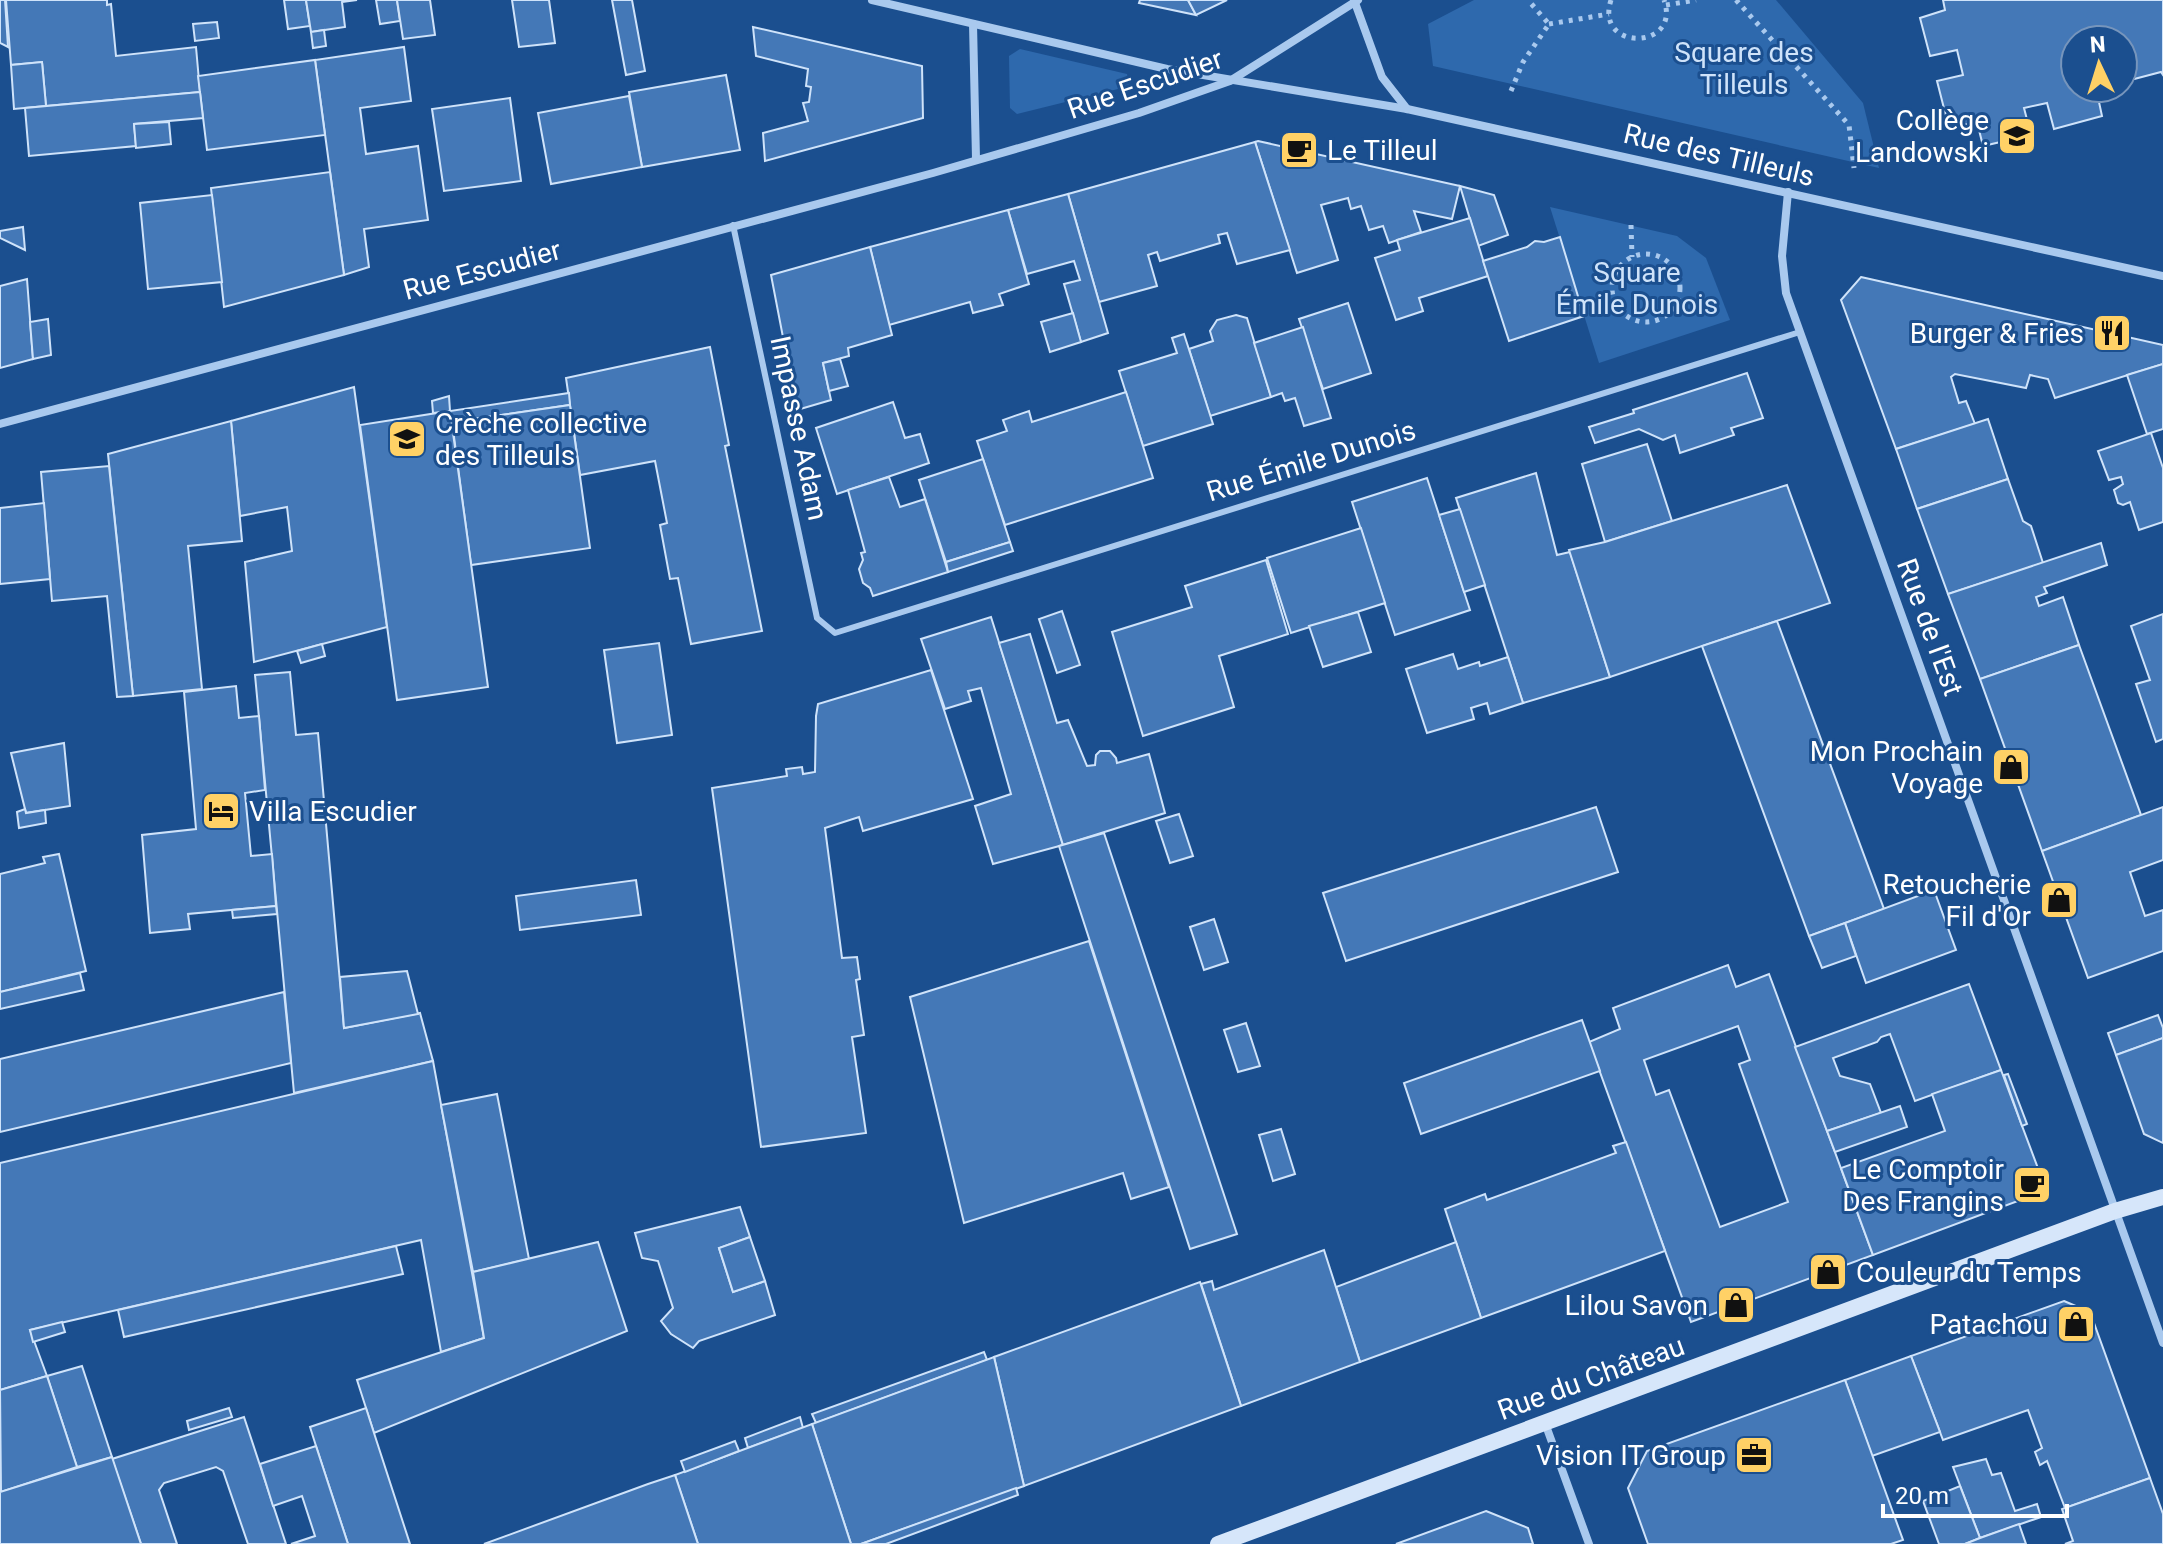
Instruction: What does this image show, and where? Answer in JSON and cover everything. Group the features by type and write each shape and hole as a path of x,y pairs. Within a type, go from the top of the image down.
{"main road":[{"name":"Rue du Château","path":"1218,1544 2115,1211 2163,1197"}],"street":[{"name":"Rue des Tilleuls","path":"872,0 1167,69 1407,109 2163,276"},
{"path":"1356,1 1382,77 1407,109"},
{"name":"Rue Escudier","path":"0,424 1139,113 1230,81 1356,1"},
{"path":"973,24 976,159"},
{"name":"Rue de l'Est","path":"1788,192 1782,256 1786,293 2163,1343"},
{"path":"1545,1423 1589,1544"}],"lane":[{"name":"Impasse Adam","path":"733,225 817,618 835,633"},
{"name":"Rue Émile Dunois","path":"835,633 1800,332"}],"path":[{"path":"1528,0 1549,24"},
{"path":"1611,0 1609,14 1612,24 1619,33 1637,40 1656,33 1663,25 1665,2 1696,0"},
{"path":"1736,0 1849,125 1854,168"},
{"path":"1511,91 1523,62 1549,24 1609,14"},
{"path":"1631,225 1632,257 1614,276 1611,289 1614,301 1621,312 1633,320 1647,323 1660,319 1671,311 1678,299 1677,274 1668,263 1657,257 1632,257"}],"green space":[{"name":"Square des Tilleuls","path":"1474,0 1776,0 1863,103 1879,168 1433,66 1428,24"},
{"path":"1020,49 1127,74 1130,86 1017,114 1010,108 1009,56"},
{"name":"Square Émile Dunois","path":"1550,207 1677,236 1706,258 1730,320 1599,363"}],"building":[{"path":"0,0 5,0 8,47 0,43"},
{"path":"6,0 107,0 107,5 111,4 116,56 196,47 200,92 46,106 42,62 11,65"},
{"path":"284,0 306,0 310,26 288,29"},
{"path":"306,0 357,0 342,2 345,27 311,32"},
{"path":"376,0 397,0 400,21 380,24"},
{"path":"397,0 430,0 435,35 403,39"},
{"path":"512,0 549,0 555,43 519,47"},
{"path":"612,0 632,0 645,71 626,75"},
{"path":"1140,0 1188,0 1196,15 1139,3"},
{"path":"1188,0 1227,0 1196,15"},
{"path":"1943,0 2163,0 2163,75 2161,72 2139,78 2139,24 2059,24 2059,104 2099,104 2102,116 2054,129 2047,103 2024,108 2031,135 1983,146 1977,122 1949,128 1937,81 1963,75 1957,50 1930,56 1920,18 1945,10"},
{"path":"217,22 219,38 195,41 193,24"},
{"path":"753,27 922,66 923,118 765,161 763,133 808,121 803,103 809,102 811,87 806,86 808,69 756,56"},
{"path":"324,30 326,46 313,48 311,32"},
{"path":"404,47 411,101 360,108 366,154 418,146 428,220 364,229 369,267 344,275 315,60"},
{"path":"315,60 325,135 207,150 198,76"},
{"path":"42,62 46,106 14,109 11,65"},
{"path":"726,75 740,150 642,167 629,92"},
{"path":"200,92 203,118 134,124 136,146 29,156 25,108"},
{"path":"629,96 642,167 551,184 538,113"},
{"path":"510,98 521,181 444,191 432,109"},
{"path":"169,122 171,144 136,148 134,124"},
{"path":"1255,142 1460,186 1452,219 1414,211 1421,232 1389,243 1383,226 1369,230 1361,206 1351,209 1348,198 1321,205 1338,260 1297,273"},
{"path":"1255,142 1290,250 1237,264 1227,233 1218,235 1220,243 1160,261 1157,252 1148,255 1157,286 1099,302 1068,194"},
{"path":"330,172 344,275 224,307 211,188"},
{"path":"1460,186 1494,195 1508,235 1478,246"},
{"path":"1068,194 1108,333 1081,342 1064,284 1080,280 1074,261 1027,274 1008,210"},
{"path":"212,195 222,282 148,289 140,203"},
{"path":"1008,210 1029,284 999,294 1003,305 973,313 970,302 889,325 870,247"},
{"path":"1470,218 1488,276 1419,298 1423,311 1396,320 1375,258 1400,250 1397,240"},
{"path":"23,227 25,250 0,238 0,231"},
{"path":"1560,237 1584,316 1509,341 1483,261 1527,247 1535,241 1544,242"},
{"path":"870,247 892,335 848,348 849,356 823,363 831,400 797,410 771,275"},
{"path":"1861,277 2163,345 2163,364 2055,398 2048,379 2030,375 2026,388 1955,374 1951,377 1959,403 1966,401 1975,424 1896,449 1841,300"},
{"path":"27,279 33,359 0,368 0,286"},
{"path":"1348,303 1371,373 1323,389 1299,319"},
{"path":"1073,313 1081,342 1050,352 1041,322"},
{"path":"1236,315 1247,318 1271,397 1210,416 1189,349 1213,341 1210,331 1217,320"},
{"path":"48,319 51,355 33,359 30,322"},
{"path":"1303,327 1331,418 1304,426 1295,398 1285,401 1282,393 1271,397 1254,343"},
{"path":"1184,334 1213,424 1143,446 1119,371 1177,353 1172,338"},
{"path":"710,347 729,445 725,446 762,631 691,644 678,578 670,579 660,525 667,523 655,461 580,475 566,378"},
{"path":"840,359 848,386 829,391 823,363"},
{"path":"2163,364 2163,429 2147,434 2127,375"},
{"path":"1747,373 1763,418 1731,428 1734,435 1680,453 1675,435 1663,440 1639,429 1595,443 1589,427"},
{"path":"354,387 387,627 254,662 245,562 292,551 287,507 240,516 231,421"},
{"path":"1126,392 1153,478 1005,525 977,441 1007,431 1003,420 1029,411 1032,422"},
{"path":"569,393 570,405 452,422 450,411"},
{"path":"449,396 450,411 433,413 432,401"},
{"path":"893,402 905,438 920,434 929,463 837,494 816,428"},
{"path":"570,405 590,548 471,565 452,422"},
{"path":"450,411 488,687 397,700 360,425"},
{"path":"1988,419 2008,479 1917,509 1896,449"},
{"path":"231,421 242,541 188,546 202,689 133,696 108,454"},
{"path":"2151,433 2163,468 2163,522 2139,530 2130,502 2123,505 2118,503 2114,490 2123,484 2121,477 2109,480 2098,451"},
{"path":"1647,444 1672,521 1605,542 1582,464"},
{"path":"983,459 1010,542 946,562 919,480"},
{"path":"109,466 133,696 117,697 107,596 52,601 41,472"},
{"path":"1536,473 1557,555 1570,552 1610,677 1523,703 1456,498"},
{"path":"889,477 900,507 925,499 948,572 873,596 870,588 863,583 859,569 863,560 861,553 865,552 848,490"},
{"path":"1427,478 1470,610 1395,635 1352,502"},
{"path":"2008,479 2023,521 2031,526 2043,563 1948,594 1917,509"},
{"path":"1787,485 1830,603 1610,677 1569,550 1605,542"},
{"path":"44,503 50,579 0,584 0,508"},
{"path":"1460,509 1485,585 1464,592 1439,515"},
{"path":"1361,528 1385,603 1291,633 1267,558"},
{"path":"1010,542 1013,551 948,572 946,562"},
{"path":"2101,543 2107,565 2044,587 2047,593 2036,597 2039,606 2063,597 2079,645 1980,679 1948,594"},
{"path":"1266,560 1288,634 1219,656 1234,707 1143,736 1112,632 1192,607 1185,586"},
{"path":"1062,611 1080,665 1057,673 1039,619"},
{"path":"1358,612 1371,652 1323,667 1309,626"},
{"path":"2163,614 2163,739 2156,742 2136,684 2150,680 2131,626"},
{"path":"991,617 1063,845 993,864 975,806 1011,794 981,688 968,691 971,701 945,709 921,639"},
{"path":"1777,621 1884,909 1809,936 1702,646"},
{"path":"1030,634 1057,723 1068,720 1087,766 1095,765 1096,755 1100,751 1110,751 1117,763 1149,754 1165,813 1063,845 999,643"},
{"path":"659,643 672,735 617,743 604,650"},
{"path":"322,644 325,656 301,663 297,651"},
{"path":"2079,645 2141,815 2042,851 1980,679"},
{"path":"1453,654 1458,669 1508,657 1523,703 1490,714 1487,703 1471,708 1474,719 1427,733 1406,669"},
{"path":"931,670 973,799 863,831 859,817 825,828 842,958 857,957 860,979 856,980 864,1035 852,1037 866,1133 761,1147 712,788 787,776 786,769 802,767 803,774 815,772 818,704"},
{"path":"290,672 296,735 318,733 344,1028 420,1013 433,1061 294,1093 255,675"},
{"name":"Villa Escudier","path":"236,686 239,718 259,716 265,790 245,793 251,856 272,854 276,906 188,914 190,929 150,933 142,835 196,829 184,692"},
{"path":"64,743 70,806 26,813 11,753"},
{"path":"1596,807 1618,872 1346,961 1323,893"},
{"path":"2163,807 2163,860 2130,872 2145,916 2163,910 2163,951 2088,978 2042,851"},
{"path":"25,809 26,813 45,810 46,823 19,828 17,812"},
{"path":"1179,814 1193,856 1170,863 1156,821"},
{"path":"1104,833 1237,1234 1190,1249 1059,846"},
{"path":"59,854 86,971 0,992 0,874 45,863 43,857"},
{"path":"636,880 641,915 520,930 516,896"},
{"path":"1934,890 1956,950 1866,983 1845,923"},
{"path":"276,906 277,914 233,918 232,910"},
{"path":"1214,919 1228,962 1204,970 1190,927"},
{"path":"1845,923 1856,956 1822,968 1809,936"},
{"path":"1089,941 1169,1187 1131,1199 1123,1173 964,1223 910,997"},
{"path":"1728,965 1736,987 1769,974 1873,1255 1691,1322 1589,1042 1620,1029 1613,1008","holes":["1738,1026 1750,1060 1739,1064 1788,1202 1720,1227 1669,1090 1656,1095 1644,1060"]},
{"path":"407,971 418,1014 344,1028 340,977"},
{"path":"80,973 84,990 0,1009 0,992"},
{"path":"1969,984 2001,1070 1915,1101 1890,1034 1881,1037 1877,1042 1833,1058 1840,1076 1870,1084 1881,1113 1827,1131 1795,1047"},
{"path":"284,992 291,1063 0,1132 0,1059"},
{"path":"2158,1015 2163,1038 2116,1055 2108,1033"},
{"path":"1582,1020 1600,1071 1421,1134 1404,1083"},
{"path":"1246,1023 1260,1066 1238,1072 1224,1030"},
{"path":"2163,1038 2163,1143 2144,1134 2116,1055"},
{"path":"433,1061 484,1338 441,1352 421,1240 30,1330 47,1376 0,1390 0,1163"},
{"path":"2001,1070 2039,1171 2026,1198 1873,1255 1841,1168 1945,1131 1932,1094"},
{"path":"2008,1074 2027,1124 2022,1126 2004,1075"},
{"path":"497,1094 529,1259 473,1272 441,1105"},
{"path":"1900,1106 1907,1127 1835,1152 1827,1131"},
{"path":"1281,1129 1295,1174 1273,1181 1259,1135"},
{"path":"1626,1142 1665,1251 1481,1318 1445,1209 1485,1194 1487,1200 1616,1153 1613,1146"},
{"path":"740,1207 750,1237 719,1248 733,1292 765,1281 775,1315 699,1341 693,1348 671,1334 661,1321 673,1308 658,1261 642,1258 635,1233"},
{"path":"750,1237 765,1281 733,1292 719,1248"},
{"path":"598,1242 627,1331 374,1433 357,1380 484,1338 473,1272"},
{"path":"1456,1242 1481,1318 1360,1362 1336,1287"},
{"path":"396,1246 403,1274 124,1337 118,1310"},
{"path":"1324,1250 1360,1362 1241,1406 1201,1284 1212,1281 1214,1290"},
{"path":"1200,1282 1241,1406 1024,1486 994,1357"},
{"path":"2064,1301 2090,1312 2150,1478 2065,1508 2047,1461 2040,1465 2035,1452 2042,1448 2028,1410 1943,1440 1911,1356"},
{"path":"62,1322 65,1332 33,1342 30,1330"},
{"path":"984,1352 987,1360 816,1423 812,1414"},
{"path":"1911,1356 1940,1432 1872,1456 1845,1380"},
{"path":"994,1357 1024,1486 861,1544 851,1544 812,1424"},
{"path":"82,1366 112,1457 77,1467 47,1376"},
{"path":"47,1376 77,1467 1,1492 0,1390"},
{"path":"1845,1380 1903,1540 1891,1544 1648,1544 1628,1488 1647,1451"},
{"path":"229,1408 232,1417 189,1430 187,1421"},
{"path":"366,1408 410,1544 348,1544 316,1446 310,1427"},
{"path":"244,1417 286,1544 248,1544 223,1471 216,1467 164,1483 159,1490 177,1544 141,1544 112,1459"},
{"path":"800,1417 803,1428 748,1448 745,1438"},
{"path":"812,1424 851,1544 698,1544 675,1475"},
{"path":"735,1441 739,1451 685,1472 681,1461"},
{"path":"316,1446 348,1544 291,1544 315,1536 302,1496 273,1506 260,1464"},
{"path":"112,1457 141,1544 0,1544 0,1492"},
{"path":"1986,1459 1992,1475 2001,1473 2015,1511 2037,1504 2041,1517 1980,1538 1953,1467"},
{"path":"675,1475 698,1544 484,1544 648,1484"},
{"path":"2150,1478 2163,1514 2163,1544 2065,1544 2073,1541 2062,1509"},
{"path":"1960,1486 1980,1538 1965,1544 1939,1544 1923,1501"},
{"path":"1016,1488 1018,1495 886,1544 861,1544"},
{"path":"1486,1511 1528,1528 1533,1544 1396,1544"},
{"path":"2019,1524 2026,1544 1965,1544 1980,1538"}],"place":[{"name":"Collège Landowski","path":"2017,136"},
{"name":"Le Tilleul","path":"1299,150"},
{"name":"Burger & Fries","path":"2112,333"},
{"name":"Crèche collective des Tilleuls","path":"407,439"},
{"name":"Mon Prochain Voyage","path":"2011,767"},
{"name":"Villa Escudier","path":"221,811"},
{"name":"Retoucherie Fil d'Or","path":"2059,900"},
{"name":"Le Comptoir Des Frangins","path":"2032,1185"},
{"name":"Couleur du Temps","path":"1828,1272"},
{"name":"Lilou Savon","path":"1736,1305"},
{"name":"Patachou","path":"2076,1324"},
{"name":"Vision IT Group","path":"1754,1455"}]}
